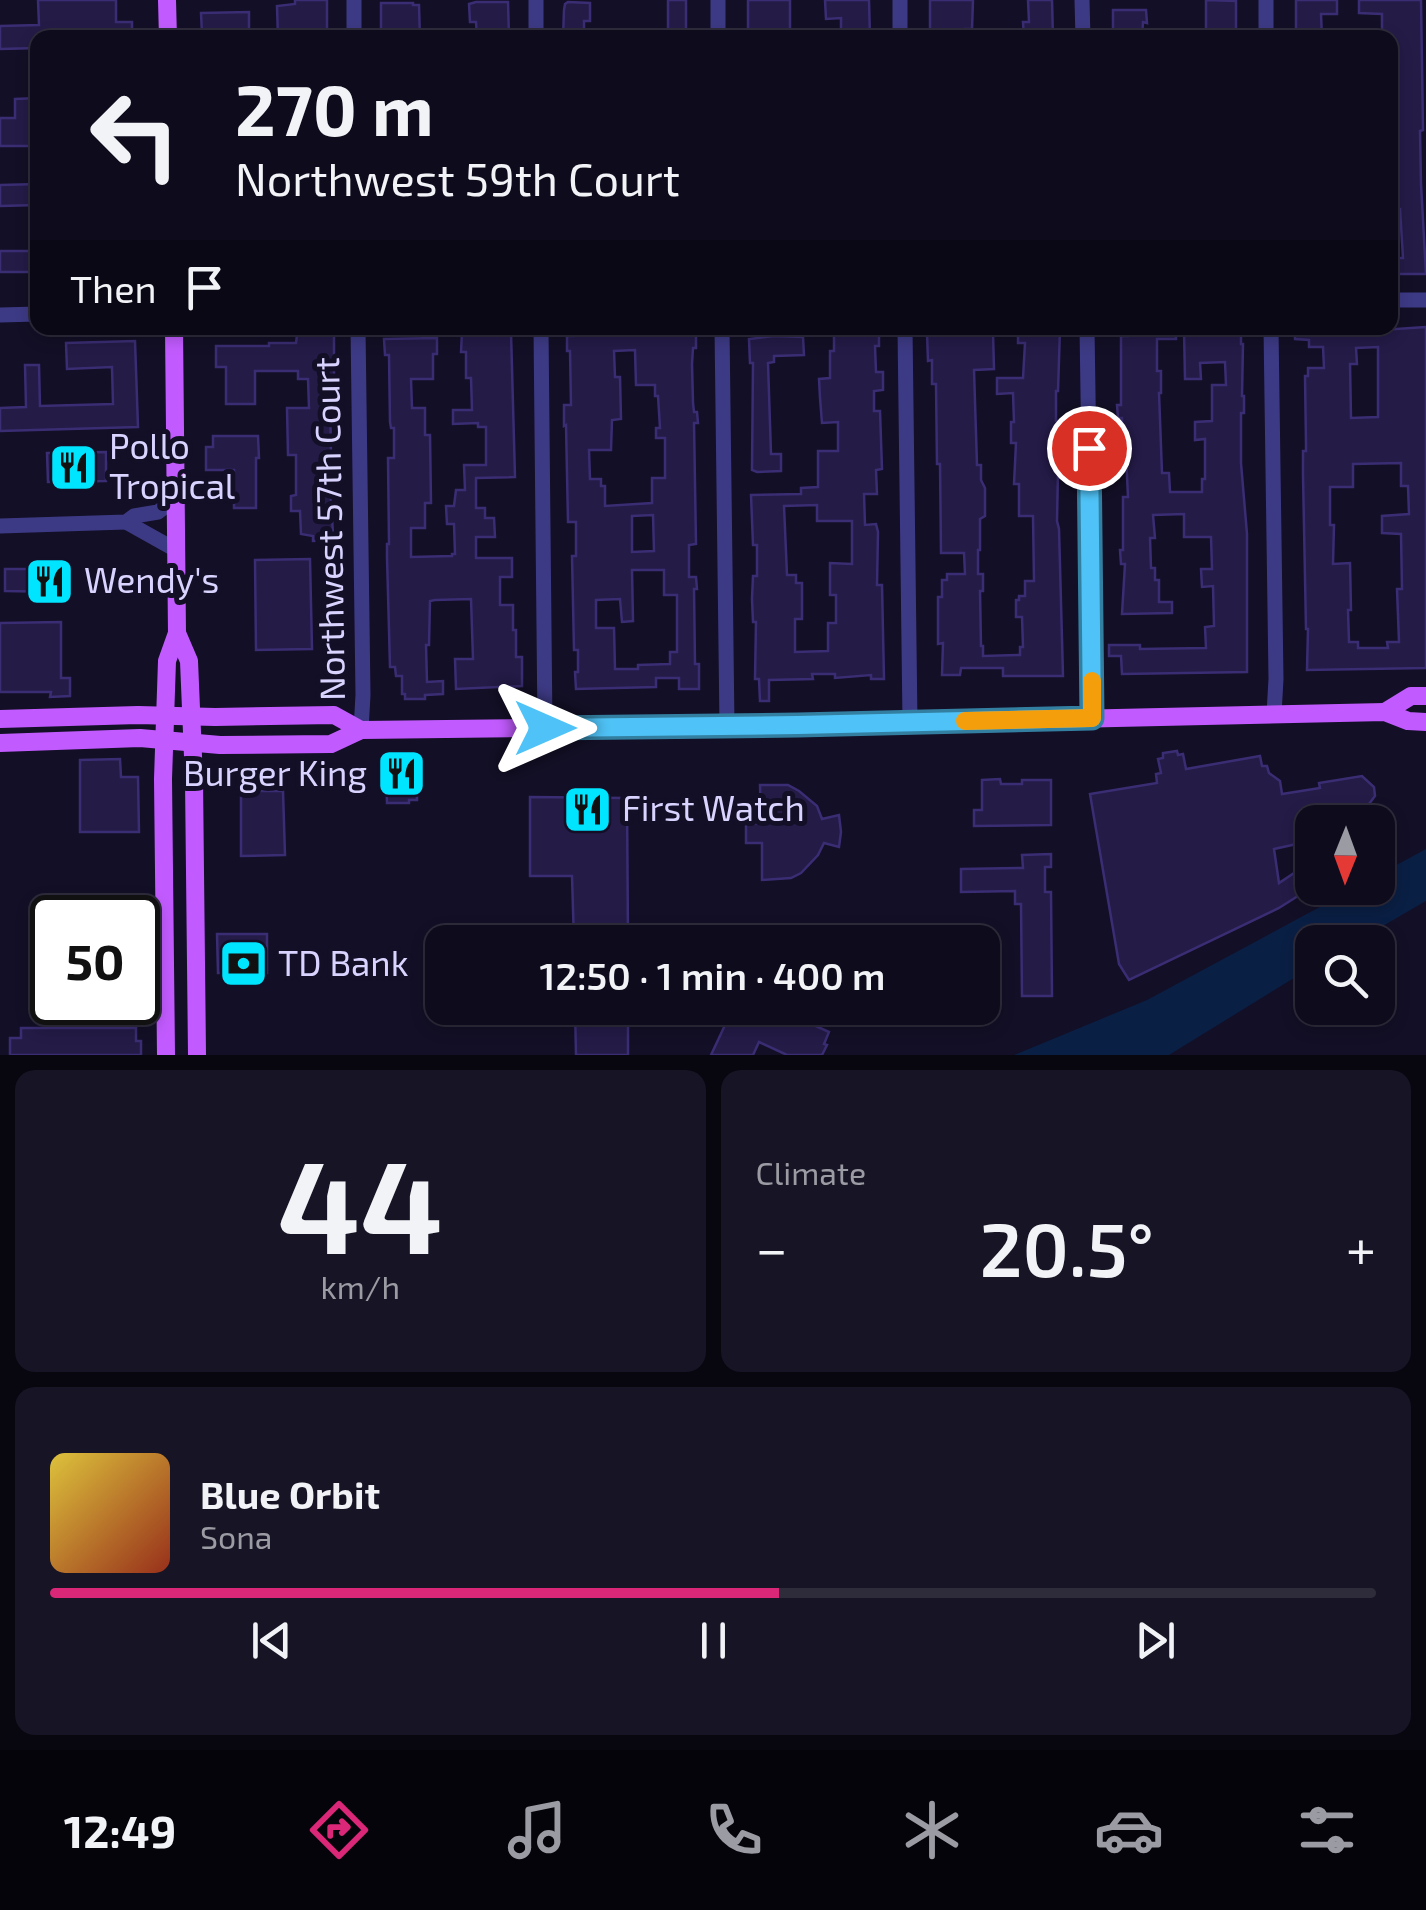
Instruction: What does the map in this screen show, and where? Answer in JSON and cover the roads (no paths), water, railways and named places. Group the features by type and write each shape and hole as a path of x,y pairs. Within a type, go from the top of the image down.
{"main road":[{"path":"167,0 168,30"},
{"path":"167,1053 163,779 167,662 177,633 174,335"},
{"path":"177,633 189,661 192,716 197,1055"},
{"path":"1385,712 1411,696 1426,696"},
{"path":"0,742 140,738 220,745 331,744 361,730 1385,712 1408,721 1426,722"},
{"path":"0,719 334,715 361,730"}],"street":[{"path":"354,0 354,30"},
{"path":"536,0 536,30"},
{"path":"718,0 718,30"},
{"path":"900,0 900,30"},
{"path":"1082,0 1083,30"},
{"path":"1266,0 1266,30"},
{"path":"1398,300 1426,300"},
{"path":"0,315 30,314"},
{"name":"Northwest 57th Court","path":"358,335 361,730"},
{"path":"541,335 545,728"},
{"path":"722,335 727,726"},
{"path":"905,335 910,722"},
{"path":"1087,335 1092,718"},
{"path":"1271,335 1274,714"},
{"path":"126,522 134,516 158,512 176,500"},
{"path":"0,526 126,522 176,550"}],"water":[{"path":"1426,849 1426,901 1384,925 1295,925 1295,977 1169,1055 1014,1055 1147,1000 1323,905 1395,905 1395,866"}],"place":[{"name":"Pollo Tropical","path":"74,467"},
{"name":"Wendy's","path":"49,581"},
{"name":"Burger King","path":"402,774"},
{"name":"First Watch","path":"587,809"},
{"name":"TD Bank","path":"243,964"}]}
